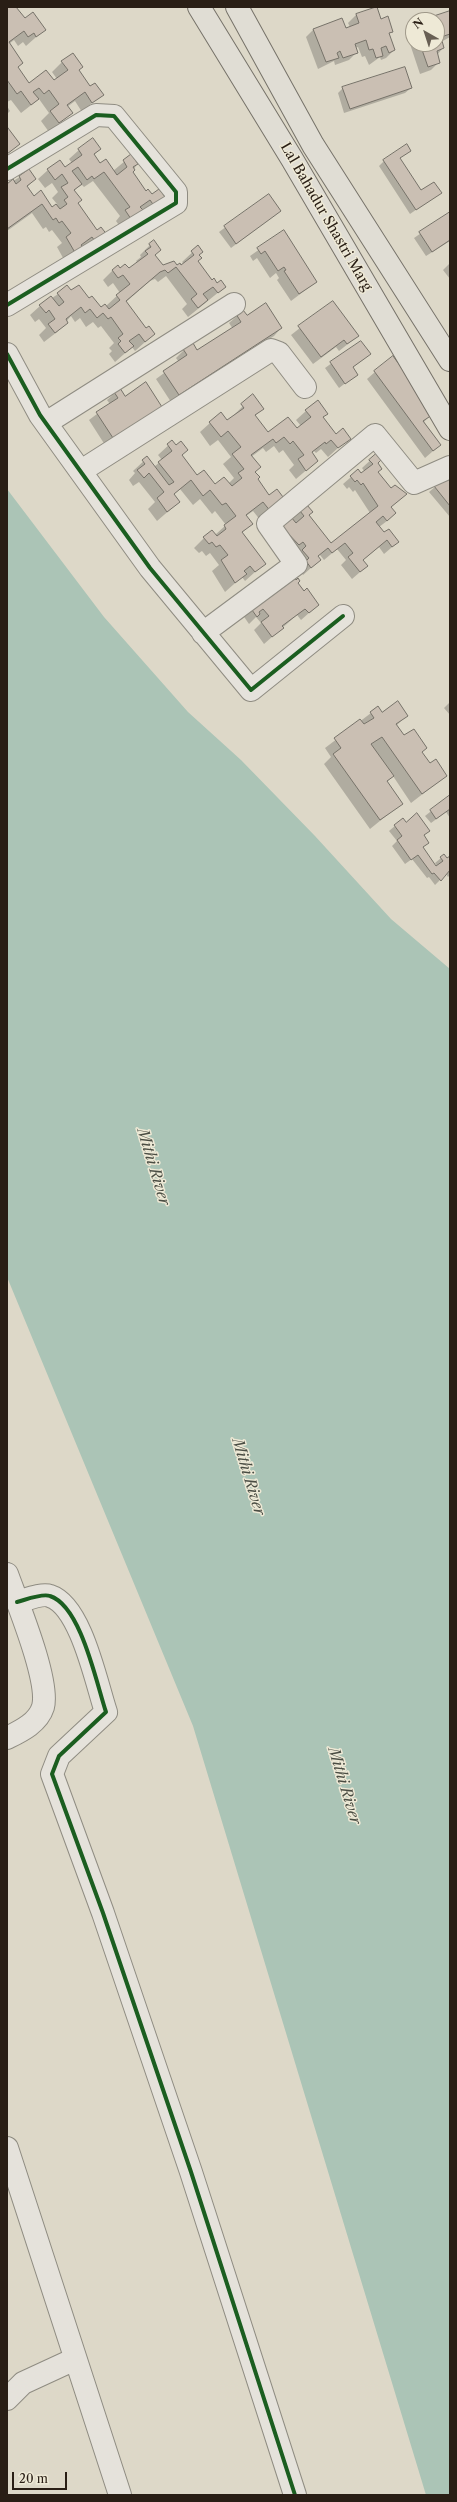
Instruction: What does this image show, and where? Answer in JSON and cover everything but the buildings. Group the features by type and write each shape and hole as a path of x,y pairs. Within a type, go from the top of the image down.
{"main road":[{"name":"Lal Bahadur Shastri Marg","path":"199,7 292,159 450,429"},
{"name":"Lal Bahadur Shastri Marg","path":"237,7 313,145 450,360"},
{"path":"292,159 313,145"}],"street":[{"path":"7,169 96,115 114,116 176,192 176,203 7,305"},
{"path":"46,423 234,304"},
{"path":"80,472 271,350 279,353 305,387"},
{"path":"7,354 46,423 80,472 150,568 251,690 342,616"},
{"path":"203,633 296,564 268,524 375,434 414,483 450,467"},
{"path":"7,1574 42,1674 43,1707 29,1727 7,1738"},
{"path":"17,1602 48,1595 63,1602 76,1620 106,1712 59,1756 52,1774 103,1913 191,2172 296,2495"},
{"path":"7,2148 120,2495"},
{"path":"7,2399 23,2383 75,2359"}],"water":[{"name":"Mithi River","path":"7,489 104,617 188,712 241,760 315,836 391,919 450,969 450,2495 426,2495 193,1726 7,1277"}],"cycle path":[{"path":"7,169 96,115 114,116 176,192 176,203 7,305"},
{"path":"7,354 40,415 150,568 251,690 343,616"},
{"path":"17,1602 47,1595 61,1603 79,1629 92,1665 106,1712 59,1756 52,1774 103,1913 191,2172 295,2495"}]}
